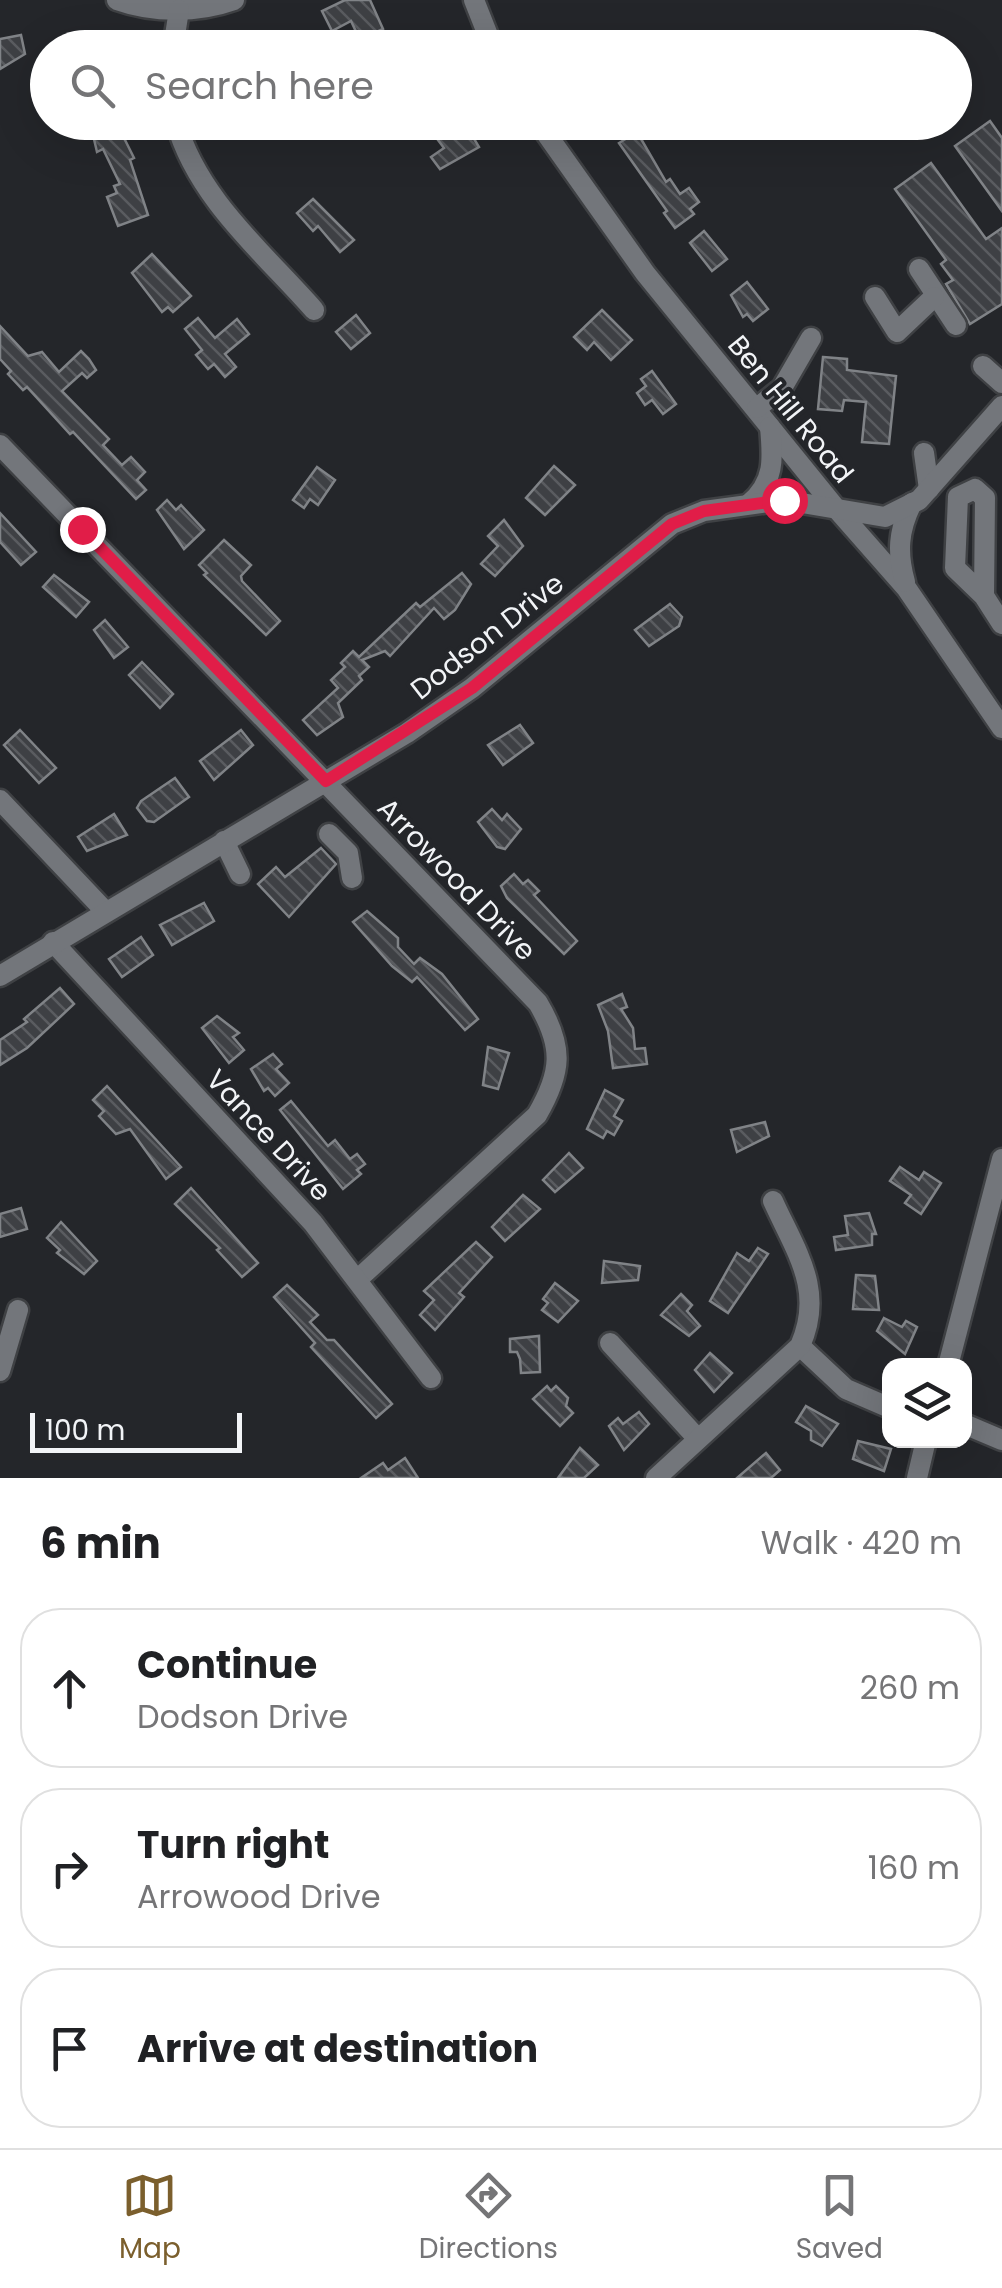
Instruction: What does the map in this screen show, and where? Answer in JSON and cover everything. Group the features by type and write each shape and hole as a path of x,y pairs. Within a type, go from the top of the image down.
{"street":[{"path":"117,0 180,10 212,8 234,0"},
{"path":"474,0 486,30"},
{"path":"177,30 180,10"},
{"path":"182,140 212,195 314,310"},
{"name":"Ben Hill Road","path":"551,140 645,273 834,506 908,589 1002,726"},
{"path":"918,269 956,325"},
{"path":"875,296 898,332 934,297"},
{"path":"749,504 766,490 773,461 764,417 811,338"},
{"path":"983,366 1002,382"},
{"path":"908,589 898,557 902,522 912,503 1002,406"},
{"name":"Arrowood Drive","path":"0,445 326,781 341,822 538,1003 552,1026 558,1055 553,1087 537,1115 358,1279"},
{"path":"924,453 928,489"},
{"name":"Dodson Drive","path":"0,976 326,781 472,688 659,533 704,511 749,504 784,500 885,516 912,503"},
{"path":"984,596 1002,624"},
{"path":"0,800 105,911"},
{"path":"341,822 352,878"},
{"path":"224,841 240,874"},
{"name":"Vance Drive","path":"53,942 313,1223 431,1378"},
{"path":"950,1358 1001,1163"},
{"path":"656,1478 800,1346 810,1323 812,1292 773,1201"},
{"path":"0,1372 18,1310"},
{"path":"610,1342 698,1440"},
{"path":"800,1346 846,1389 882,1405"},
{"path":"972,1427 1002,1440"},
{"path":"918,1478 924,1448"}],"building":[{"path":"345,0 370,0 383,29 355,30 351,21 332,30 322,11"},
{"path":"21,35 25,54 0,69 0,39"},
{"path":"990,121 1002,138 1002,211 955,146 972,140 972,134"},
{"path":"94,140 125,140 134,158 130,160 148,215 118,226 107,197 117,193 114,186 120,184 103,149 97,152"},
{"path":"438,140 475,140 479,147 440,169 431,157 444,148"},
{"path":"642,140 666,182 670,179 680,194 689,188 699,202 690,209 694,214 675,228 619,143"},
{"path":"931,163 986,239 1002,228 1002,304 970,324 946,284 953,280 941,264 946,260 895,189"},
{"path":"313,199 354,240 340,252 318,226 313,231 297,213"},
{"path":"704,231 727,259 712,271 690,243"},
{"path":"152,254 191,296 173,312 168,307 162,312 132,273"},
{"path":"747,282 768,309 753,321 747,314 743,317 731,295"},
{"path":"602,310 632,340 611,360 594,342 587,350 574,337"},
{"path":"356,315 370,333 351,349 336,332"},
{"path":"198,318 215,338 237,319 249,334 225,354 236,367 225,377 214,364 208,369 196,355 202,350 185,329"},
{"path":"0,326 28,356 42,352 59,372 81,351 89,359 96,370 87,378 82,373 62,391 109,439 103,445 122,465 131,457 145,472 137,480 146,490 136,499 27,387 23,390 8,374 11,371 0,359"},
{"path":"823,357 847,359 847,370 896,376 889,444 862,442 866,402 844,400 842,411 818,409"},
{"path":"652,371 676,404 663,414 652,400 645,405 637,393 646,386 641,379"},
{"path":"554,466 575,485 545,515 526,498"},
{"path":"317,467 335,480 318,505 310,499 304,508 293,500"},
{"path":"167,500 176,510 181,505 204,530 184,549 157,510"},
{"path":"0,513 36,552 21,565 0,542"},
{"path":"504,520 523,546 495,576 481,564 498,546 488,536"},
{"path":"224,540 251,565 241,576 242,581 280,621 266,635 204,575 207,573 199,565"},
{"path":"462,573 471,584 455,610 444,619 434,608 390,656 385,651 362,660 369,667 359,676 362,680 338,703 343,717 317,735 303,720 338,688 331,680 345,667 341,663 353,651 359,657 416,603 420,607"},
{"path":"54,575 89,602 76,617 43,587"},
{"path":"670,604 682,617 679,626 649,646 635,630"},
{"path":"105,620 128,647 114,658 94,630"},
{"path":"142,662 173,694 160,708 129,675"},
{"path":"520,725 533,743 503,765 488,745"},
{"path":"20,730 56,768 39,783 4,745"},
{"path":"241,730 253,745 214,780 200,761"},
{"path":"175,778 189,797 154,822 147,821 137,808 141,801"},
{"path":"492,809 502,820 507,814 521,829 505,849 497,847 478,822"},
{"path":"114,814 127,835 87,851 78,837"},
{"path":"321,848 336,864 289,917 258,884 276,867 285,877"},
{"path":"514,874 523,884 528,880 539,891 534,895 577,941 564,954 507,898 501,886"},
{"path":"204,903 214,921 172,945 160,925"},
{"path":"367,911 398,938 398,947 414,964 420,958 442,974 478,1019 465,1030 417,977 412,982 392,966 353,922"},
{"path":"141,937 153,955 122,977 109,959"},
{"path":"60,988 74,1004 27,1048 0,1065 0,1040 27,1022 24,1019"},
{"path":"622,994 627,1007 621,1009 633,1028 635,1049 645,1048 647,1064 613,1068 608,1031 598,1005"},
{"path":"217,1016 239,1033 233,1037 244,1050 229,1063 202,1028"},
{"path":"488,1047 509,1053 498,1089 483,1085"},
{"path":"273,1054 282,1064 276,1069 289,1083 275,1096 268,1088 264,1091 251,1069"},
{"path":"107,1086 181,1167 166,1179 130,1129 116,1134 99,1116 104,1111 93,1100"},
{"path":"605,1090 623,1100 614,1116 622,1121 614,1135 607,1131 603,1138 587,1129"},
{"path":"291,1101 328,1146 335,1140 350,1159 357,1154 365,1164 357,1170 361,1174 343,1189 280,1110"},
{"path":"765,1122 769,1136 737,1152 731,1130"},
{"path":"569,1153 583,1168 555,1192 543,1180"},
{"path":"900,1167 919,1180 924,1172 941,1183 921,1214 905,1203 911,1195 890,1181"},
{"path":"191,1188 258,1263 242,1277 217,1250 220,1248 175,1204"},
{"path":"523,1195 540,1209 505,1241 492,1227"},
{"path":"21,1208 27,1229 0,1237 0,1214"},
{"path":"869,1213 876,1234 872,1234 872,1245 836,1250 834,1237 848,1235 845,1216"},
{"path":"61,1222 97,1261 84,1274 57,1253 60,1250 47,1238"},
{"path":"476,1242 492,1257 459,1293 464,1297 435,1330 420,1315 434,1300 424,1291"},
{"path":"758,1248 768,1254 728,1313 710,1301 737,1253 749,1261"},
{"path":"604,1261 640,1266 638,1280 602,1283"},
{"path":"856,1275 875,1276 879,1310 853,1309"},
{"path":"555,1283 578,1301 558,1322 542,1310 548,1303 543,1299"},
{"path":"287,1285 318,1315 310,1322 327,1340 334,1340 392,1404 376,1418 311,1347 315,1343 274,1297"},
{"path":"681,1294 692,1305 687,1311 700,1326 689,1336 661,1315"},
{"path":"884,1318 902,1327 906,1321 917,1327 905,1354 877,1331"},
{"path":"539,1336 540,1372 521,1373 517,1352 510,1352 510,1339"},
{"path":"710,1353 732,1373 714,1392 695,1370"},
{"path":"547,1386 551,1391 556,1386 568,1398 566,1406 573,1413 560,1426 533,1399"},
{"path":"806,1406 838,1424 822,1446 811,1440 811,1431 796,1422"},
{"path":"639,1412 649,1424 624,1450 609,1426 618,1418 623,1424"},
{"path":"858,1441 891,1449 884,1471 853,1459"},
{"path":"580,1448 598,1465 584,1478 558,1478"},
{"path":"766,1453 780,1470 771,1478 737,1478"},
{"path":"405,1458 418,1478 361,1478 383,1463 388,1470"}],"route":[{"path":"82,529 326,781 472,688 645,542 672,524 704,511 784,500"}]}
